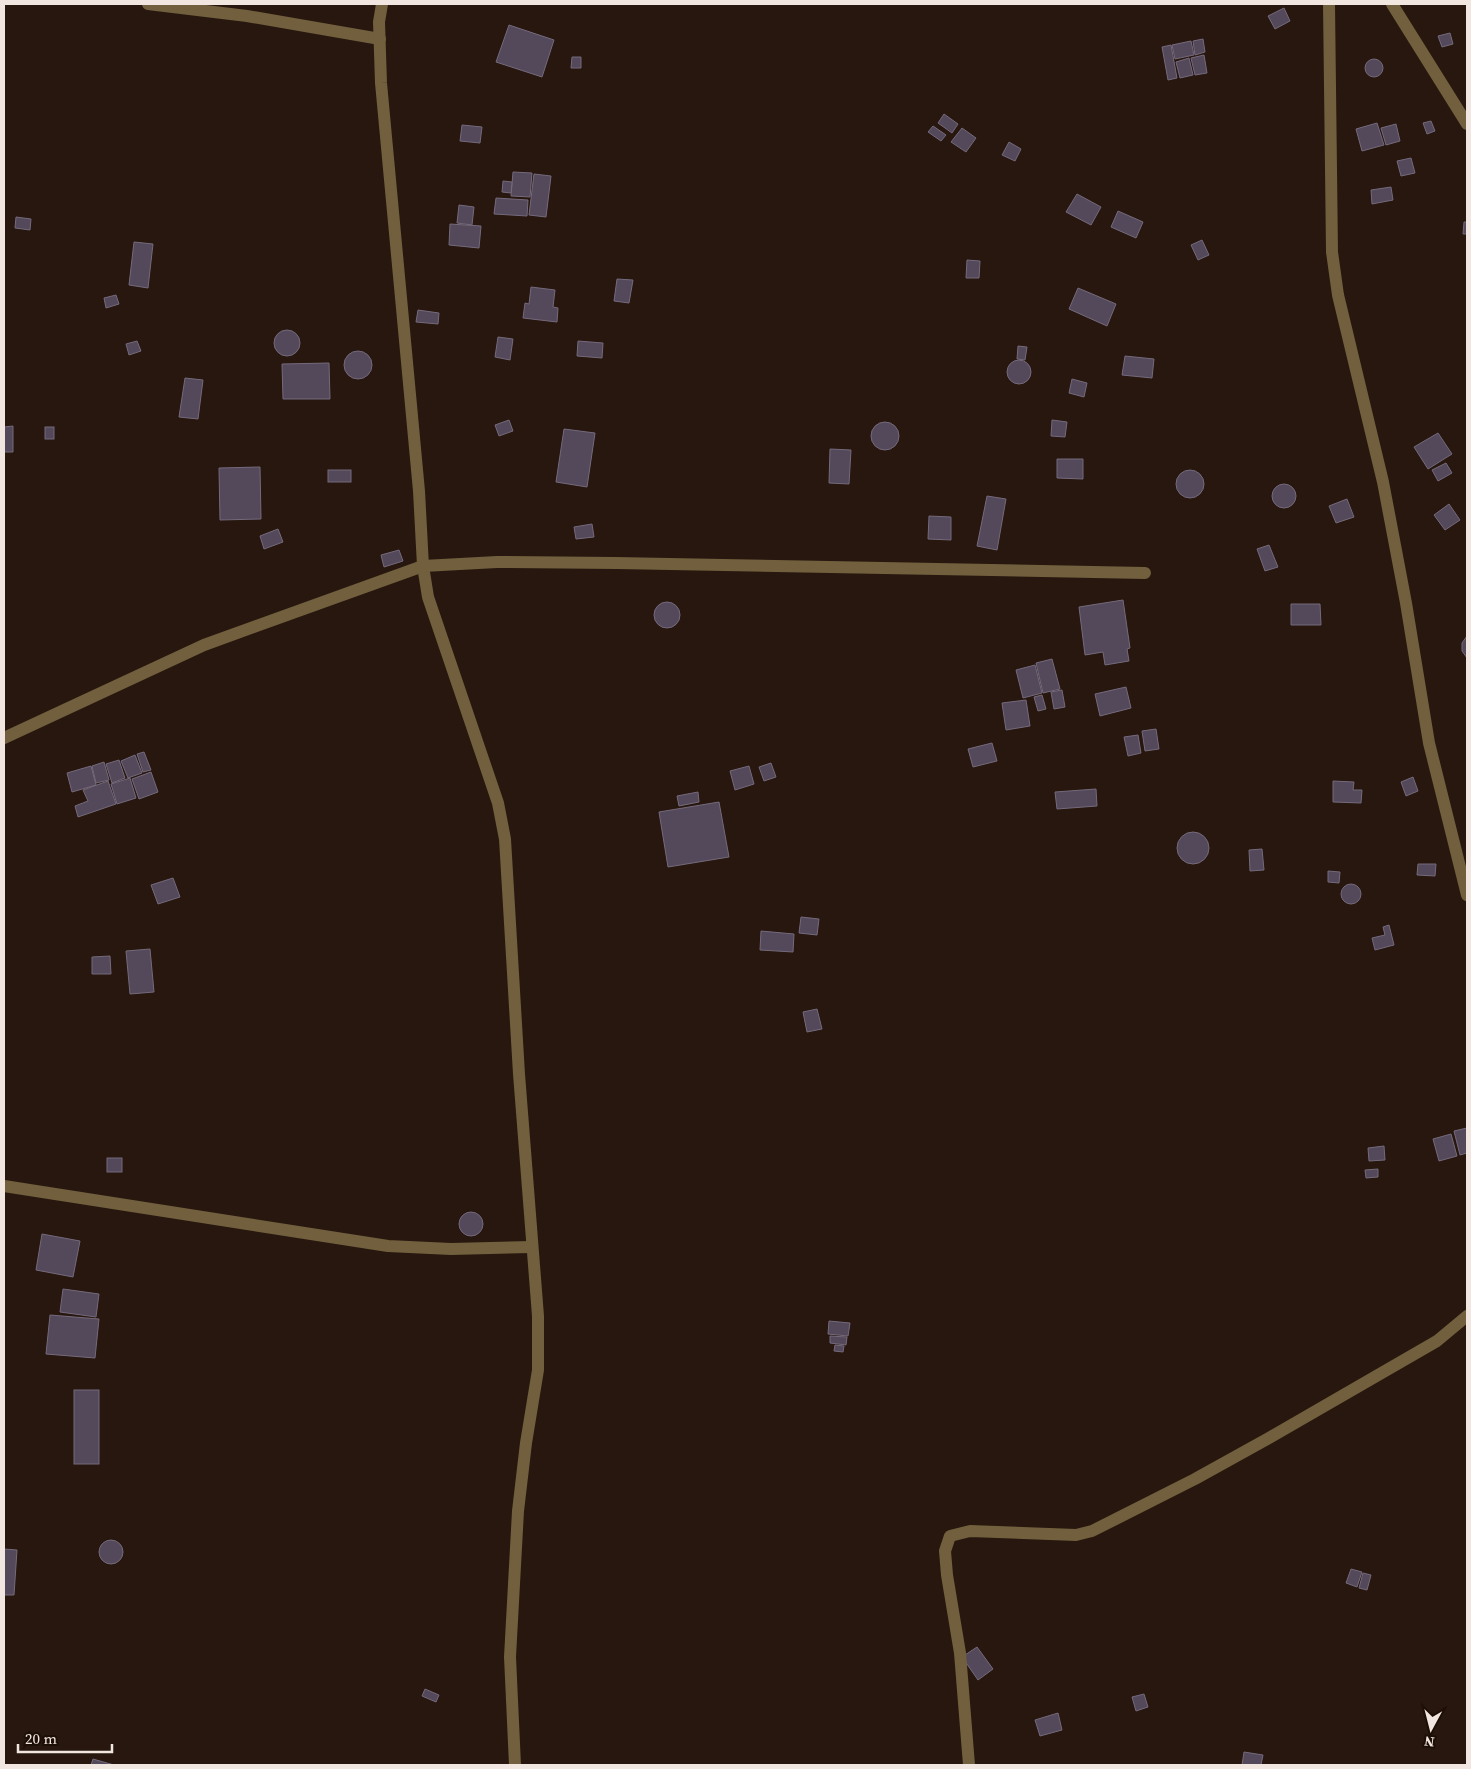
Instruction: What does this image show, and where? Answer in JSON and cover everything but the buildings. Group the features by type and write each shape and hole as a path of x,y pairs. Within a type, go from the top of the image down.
{"street":[{"path":"148,4 247,16 380,39"},
{"path":"382,4 379,22 381,83 428,597 498,803 505,839 519,1074 538,1316 538,1370 526,1443 518,1511 510,1657 515,1765"},
{"path":"1328,4 1332,252 1338,295 1383,482 1406,603 1429,743 1467,895"},
{"path":"1392,4 1467,124"},
{"path":"4,738 204,645 424,566 497,562 616,563 1145,573"},
{"path":"4,1186 388,1246 451,1249 532,1247"},
{"path":"969,1765 960,1653 945,1559 945,1551 950,1536 970,1531 1076,1535 1092,1531 1195,1479 1437,1342 1467,1316"}]}
